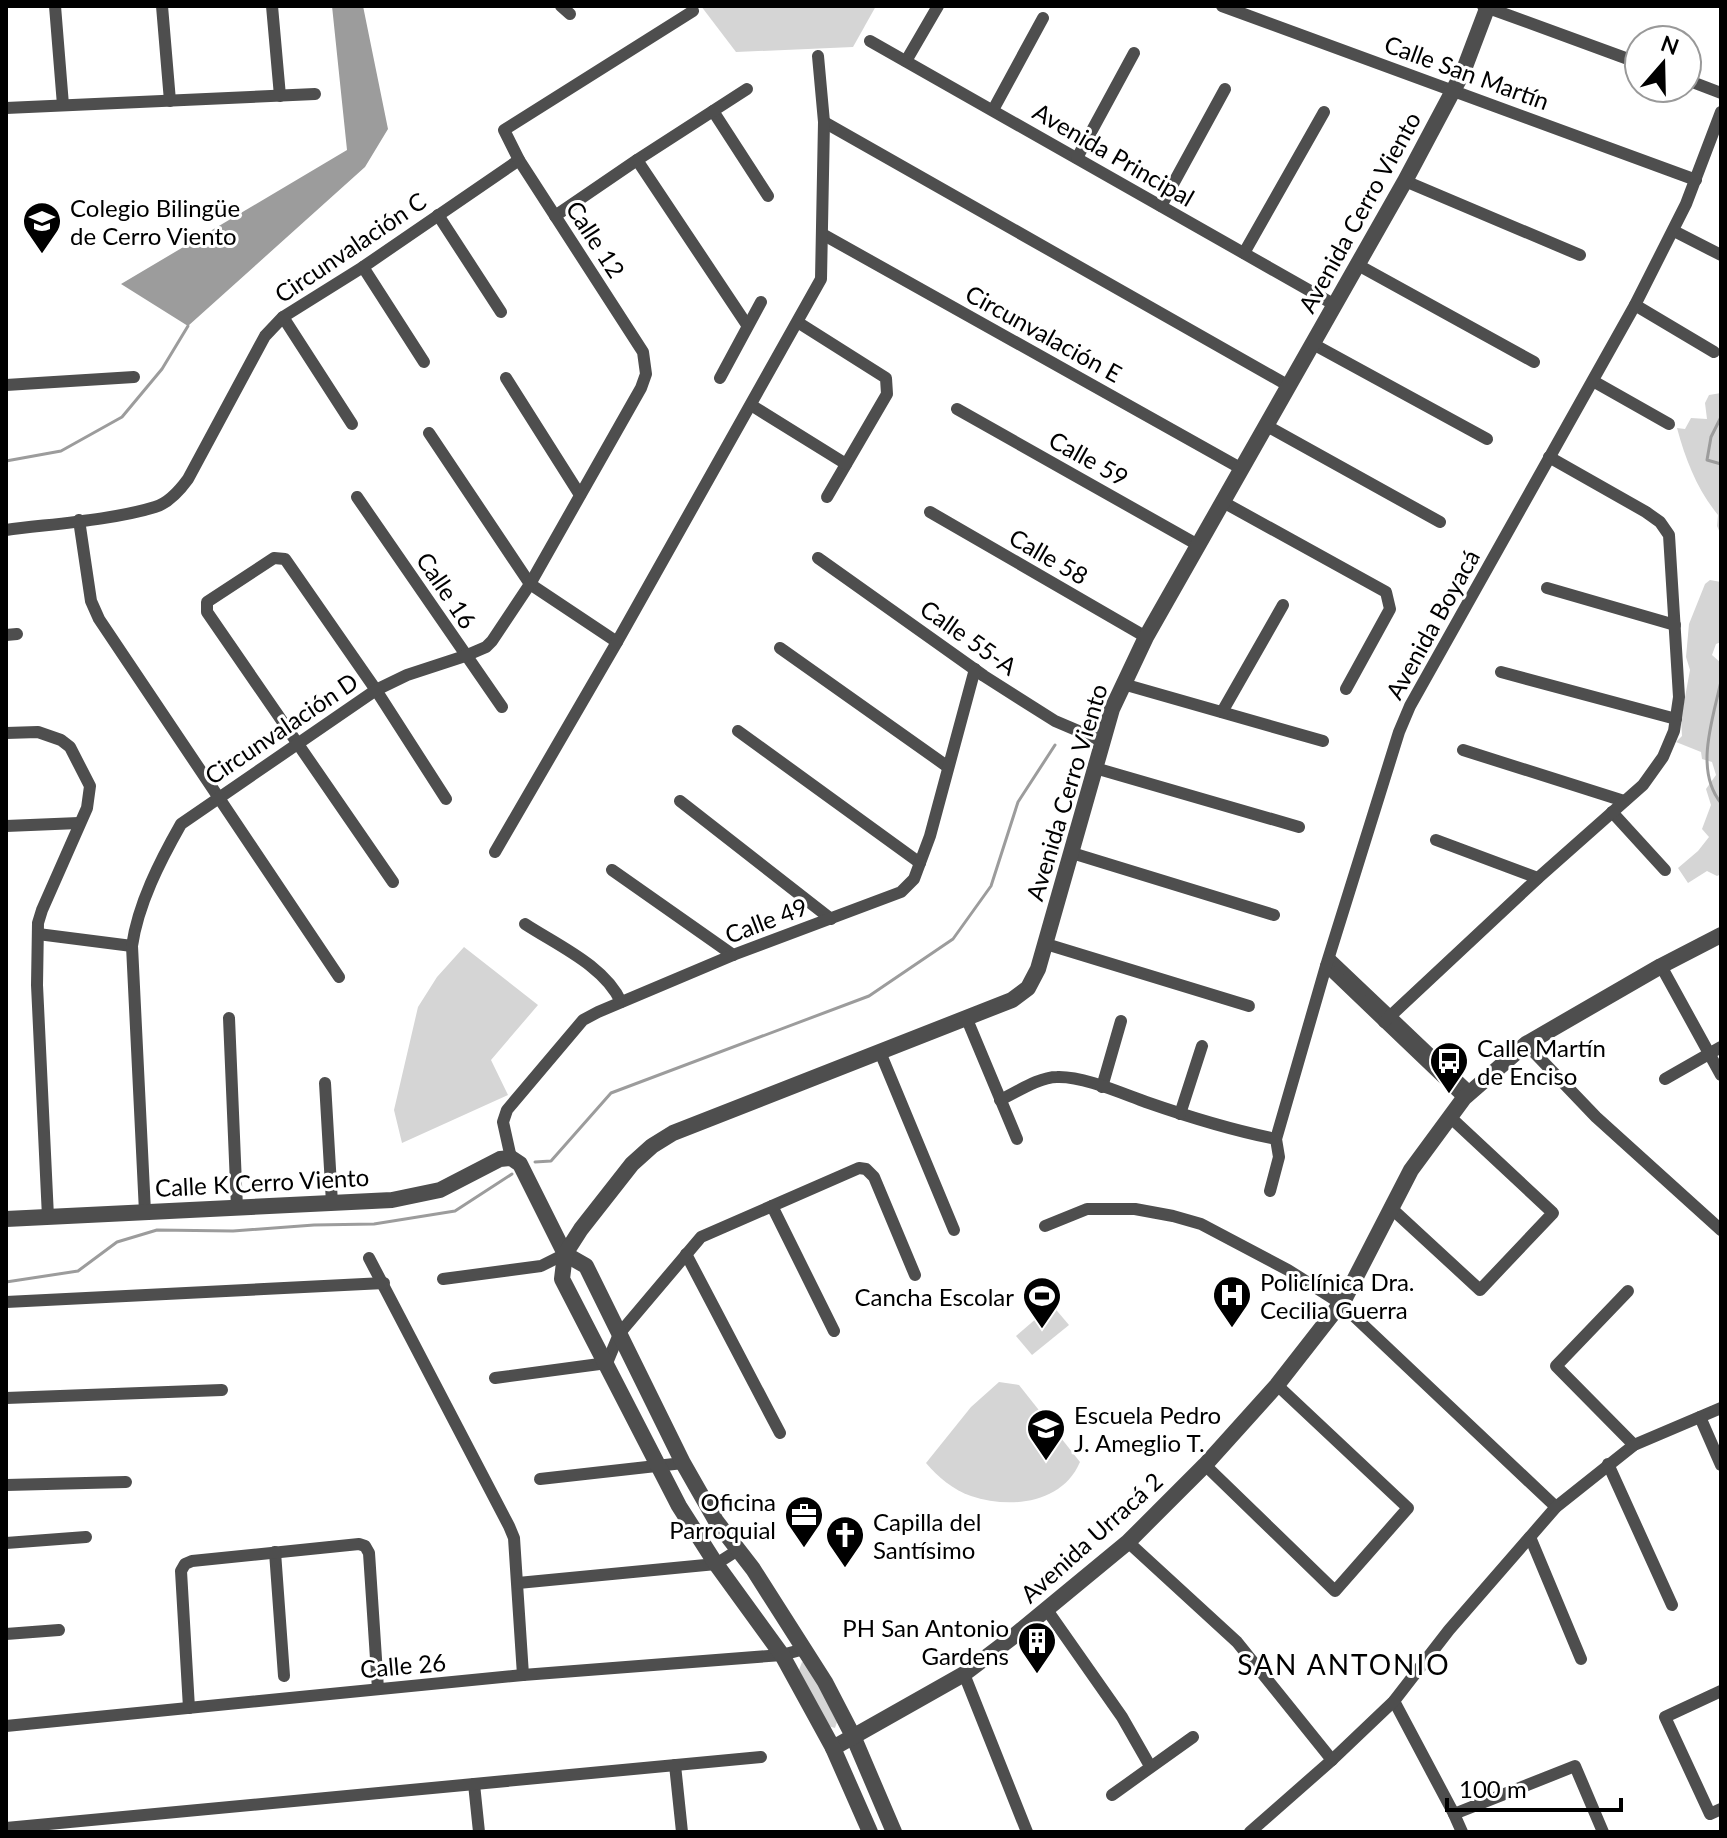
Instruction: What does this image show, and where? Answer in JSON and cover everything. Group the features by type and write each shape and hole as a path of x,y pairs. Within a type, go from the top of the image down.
{"street":[{"path":"55,6 63,105"},
{"path":"162,6 170,101"},
{"path":"272,6 280,96"},
{"path":"906,61 938,6"},
{"name":"Calle San Martín","path":"1222,6 1696,180"},
{"path":"1486,7 1623,57"},
{"name":"Avenida Cerro Viento","path":"565,1254 632,1164 673,1133 1012,1000 1028,988 1046,944 1102,741 1123,684 1146,637 1454,91 1486,7"},
{"name":"Calle 12","path":"646,374 643,352 519,160 504,130 693,11"},
{"path":"993,110 1043,18"},
{"name":"Avenida Principal","path":"870,41 1335,305"},
{"path":"1077,158 1134,53"},
{"path":"495,852 799,323 821,279 824,122 818,56"},
{"path":"555,216 747,89"},
{"path":"1161,206 1225,89"},
{"path":"6,108 315,94"},
{"path":"713,111 768,196"},
{"path":"1244,253 1324,112"},
{"name":"Avenida Boyacá","path":"1270,1191 1279,1157 1276,1139 1399,732 1410,706 1674,231 1721,112"},
{"path":"824,122 1289,386"},
{"name":"Circunvalación C","path":"6,530 155,507 177,493 188,479 265,336 283,317 363,267 519,160"},
{"path":"637,160 747,325"},
{"path":"1405,181 1580,255"},
{"path":"438,215 501,312"},
{"path":"1674,231 1721,255"},
{"name":"Circunvalación E","path":"824,235 1242,469"},
{"path":"1358,265 1534,362"},
{"path":"363,267 424,362"},
{"path":"720,378 761,302"},
{"path":"1635,305 1714,352"},
{"path":"283,317 352,424"},
{"path":"799,323 886,378 887,394 827,497"},
{"path":"1313,344 1487,439"},
{"name":"Circunvalación D","path":"145,1212 132,946 135,926 181,824 376,690 407,675 465,656 492,641 530,584 646,374"},
{"path":"6,385 134,377"},
{"path":"506,378 580,495"},
{"path":"1593,381 1669,424"},
{"path":"751,405 846,464"},
{"name":"Calle 59","path":"957,409 1198,545"},
{"path":"1267,426 1440,522"},
{"path":"429,433 530,584 617,642"},
{"path":"1388,1018 1643,785 1663,757 1676,719 1679,697 1669,535 1660,522 1549,457"},
{"name":"Calle 16","path":"357,497 502,707"},
{"path":"1223,502 1386,592 1390,609 1346,689"},
{"name":"Calle 58","path":"930,512 1146,637"},
{"path":"79,520 91,601 99,619 339,977"},
{"path":"393,882 207,612 207,602 274,558 285,559 376,690 446,799"},
{"name":"Calle 55-A","path":"818,558 975,669 1055,721 1102,741"},
{"path":"1547,588 1675,625"},
{"path":"1222,712 1283,605"},
{"path":"780,648 948,767"},
{"name":"Calle 49","path":"511,1158 508,1133 503,1122 507,1110 583,1020 733,955 901,892 914,879 975,669"},
{"path":"1501,672 1676,719"},
{"path":"1123,684 1323,741"},
{"path":"738,731 920,863"},
{"path":"6,733 50,734 70,747 90,786 87,808 42,910 38,934 37,985 48,1217"},
{"path":"1463,750 1624,801"},
{"path":"1095,768 1299,827"},
{"path":"680,801 831,919"},
{"path":"1612,812 1665,870"},
{"path":"6,826 79,823"},
{"path":"1436,840 1538,878"},
{"path":"1072,853 1274,915"},
{"path":"612,870 733,955"},
{"path":"525,924 614,986 621,1002"},
{"path":"38,934 132,946"},
{"name":"Avenida Urracá 2","path":"833,1748 964,1674 1128,1542 1205,1465 1277,1385 1340,1303 1411,1170 1467,1095 1526,1044 1721,935"},
{"path":"1046,944 1249,1006"},
{"path":"1327,962 1467,1095"},
{"path":"1661,966 1721,1075"},
{"path":"966,1017 1017,1139"},
{"path":"229,1018 237,1208"},
{"path":"1102,1087 1121,1021"},
{"path":"1526,1044 1596,1117 1721,1230"},
{"path":"1180,1114 1202,1046"},
{"path":"1665,1079 1721,1047"},
{"path":"880,1052 954,1230"},
{"path":"1000,1100 1055,1077 1102,1087 1227,1130 1276,1139"},
{"path":"325,1083 332,1203"},
{"path":"1391,1208 1480,1290 1553,1213 1449,1116"},
{"path":"511,1158 520,1164 565,1254 562,1279 679,1506 716,1564 782,1655 833,1748 870,1832"},
{"name":"Calle K Cerro Viento","path":"6,1219 417,1197 440,1190 500,1159 511,1158"},
{"path":"607,1363 619,1334 701,1237 859,1168 866,1169 874,1177 915,1275"},
{"path":"772,1206 834,1331"},
{"path":"1045,1226 1087,1209 1135,1209 1201,1224 1234,1241 1340,1303 1556,1507"},
{"path":"443,1279 541,1266 565,1254"},
{"path":"565,1254 586,1266 683,1463 716,1521 804,1649 853,1736 894,1832"},
{"path":"686,1254 780,1433"},
{"path":"369,1258 514,1538 523,1675"},
{"path":"6,1302 384,1283"},
{"path":"1628,1291 1556,1366 1634,1445"},
{"path":"495,1378 607,1363"},
{"path":"1205,1465 1335,1591 1408,1508 1277,1385"},
{"path":"6,1398 222,1390"},
{"path":"1250,1832 1394,1701 1449,1630 1556,1507 1634,1445 1721,1408"},
{"path":"1700,1417 1721,1465"},
{"path":"540,1479 683,1463"},
{"path":"1608,1464 1672,1605"},
{"path":"6,1485 126,1482"},
{"path":"6,1543 86,1537"},
{"path":"1530,1537 1581,1659"},
{"path":"1128,1542 1237,1642 1332,1760"},
{"path":"189,1708 181,1571 185,1564 192,1561 275,1552 365,1546 369,1553 378,1689"},
{"path":"518,1583 716,1564 738,1550"},
{"path":"275,1552 284,1676"},
{"path":"1047,1610 1122,1717 1150,1766"},
{"path":"6,1634 59,1630"},
{"name":"Calle 26","path":"6,1726 523,1675 782,1655 804,1649"},
{"path":"964,1674 1027,1832"},
{"path":"1721,1691 1665,1717 1710,1814 1721,1809"},
{"path":"1394,1701 1462,1832"},
{"path":"1112,1795 1193,1737"},
{"path":"6,1828 761,1757"},
{"path":"675,1765 682,1832"},
{"path":"1454,1814 1575,1766 1603,1832"},
{"path":"474,1784 479,1832"}],"shaded area":[{"path":"332,6 363,6 388,129 365,167 188,326 121,284 347,150"},
{"path":"701,6 876,6 853,47 736,52"},
{"path":"1721,393 1721,535 1717,526 1718,515 1693,474 1677,428 1685,429 1691,418 1707,419 1705,403 1709,395"},
{"path":"1710,580 1721,582 1721,642 1716,644 1712,655 1721,663 1721,874 1717,876 1707,871 1688,883 1678,868 1709,837 1702,829 1711,805 1706,789 1716,775 1712,762 1702,759 1701,752 1676,742 1682,736 1681,719 1690,670 1686,657 1689,624 1705,584"},
{"path":"464,947 538,1005 491,1060 508,1095 402,1143 394,1110 418,1007 437,977"},
{"name":"Cancha Escolar","path":"1052,1305 1069,1325 1032,1355 1016,1336"},
{"path":"999,1382 1019,1385 1080,1462 1072,1476 1048,1495 1018,1502 986,1500 952,1487 926,1463 971,1407"},
{"path":"802,1662 807,1663 837,1722 835,1728 828,1726 799,1670"}],"waterway":[{"path":"6,461 61,451 122,417 162,369 188,326"},
{"path":"1721,417 1711,437 1707,460 1721,464"},
{"path":"1721,681 1710,728 1707,760 1708,775 1721,803"},
{"path":"535,1162 551,1161 611,1093 869,996 953,939 991,886 1018,802 1055,745"},
{"path":"6,1282 78,1271 117,1242 157,1230 233,1231 374,1224 455,1211 512,1174"}],"place":[{"name":"Colegio Bilingüe de Cerro Viento","path":"42,255"},
{"name":"Calle Martín de Enciso","path":"1449,1095"},
{"name":"Policlínica Dra. Cecilia Guerra","path":"1232,1329"},
{"name":"Cancha Escolar","path":"1042,1330"},
{"name":"Escuela Pedro J. Ameglio T.","path":"1046,1462"},
{"name":"Oficina Parroquial","path":"804,1549"},
{"name":"Capilla del Santísimo","path":"845,1569"},
{"name":"PH San Antonio Gardens","path":"1037,1675"}],"district":[{"name":"SAN ANTONIO","path":"1344,1664"}]}
